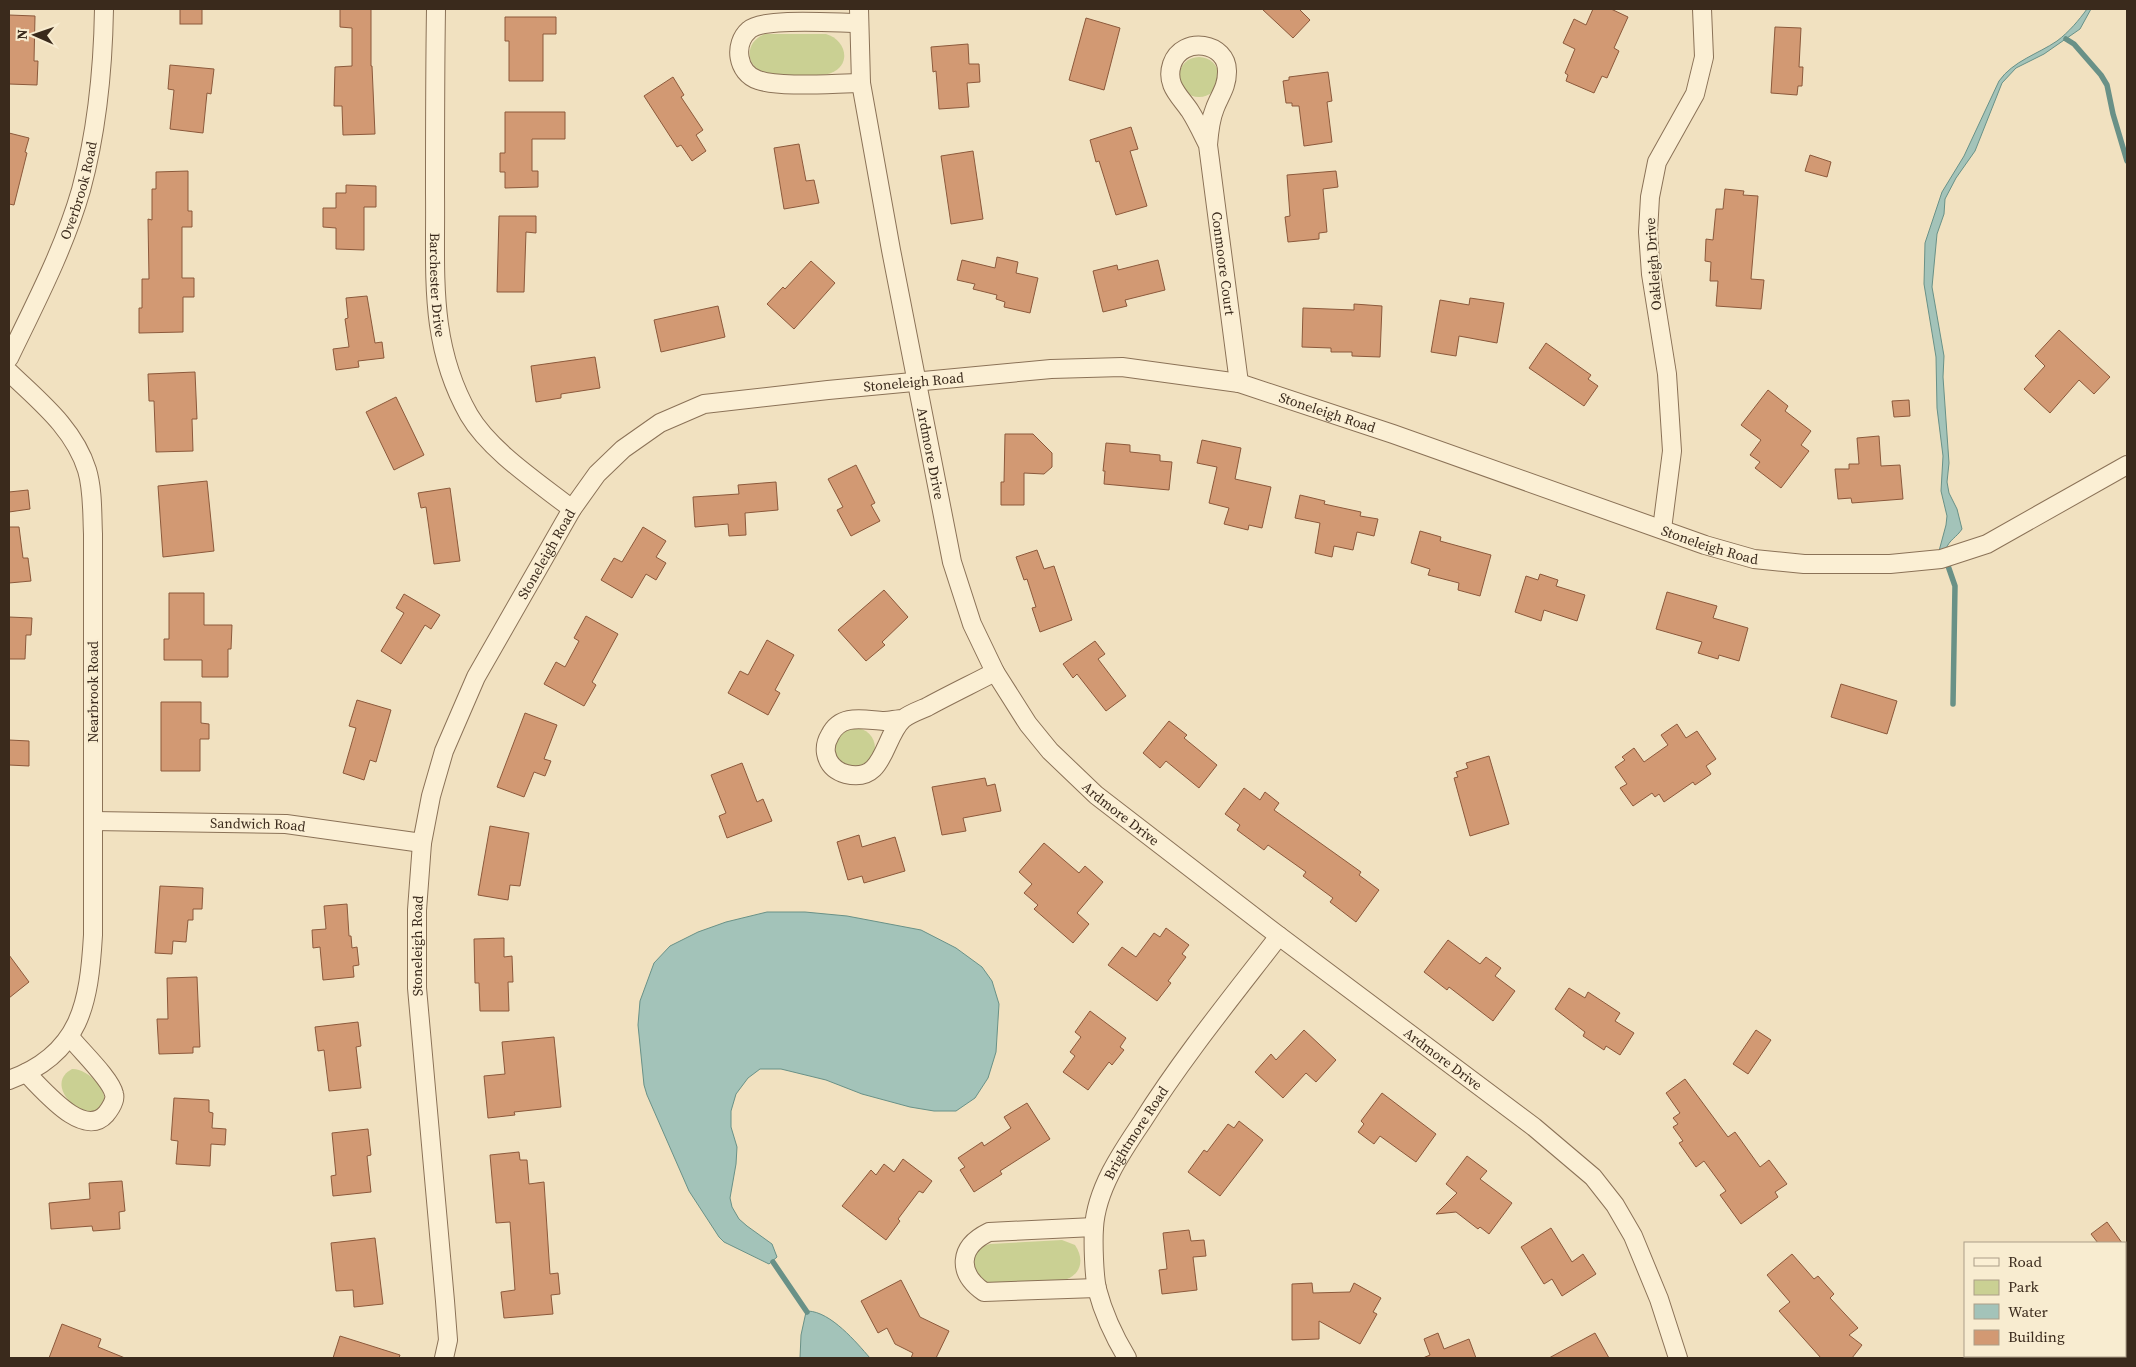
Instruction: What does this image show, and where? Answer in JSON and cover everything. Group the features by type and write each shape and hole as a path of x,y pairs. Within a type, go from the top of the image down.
{"street":[{"name":"Overbrook Road","path":"9,358 53,265 80,191 91,146 99,96 104,44 104,9"},
{"name":"Barchester Drive","path":"436,9 435,303 444,356 455,386 470,416 499,451 572,509"},
{"name":"Oakleigh Drive","path":"1662,529 1672,452 1667,374 1651,274 1648,232 1650,197 1657,162 1695,94 1704,57 1702,9"},
{"name":"Ardmore Drive","path":"861,83 775,83 757,80 746,72 739,60 740,44 749,29 766,23 859,16 861,83 952,562 972,624 994,672 1028,724 1050,750 1096,795 1279,936 1534,1126 1593,1177 1615,1205 1633,1236 1659,1299 1678,1358"},
{"name":"Conmoore Court","path":"1208,145 1197,123 1171,85 1170,70 1174,58 1189,46 1206,45 1220,53 1228,70 1225,90 1216,106 1211,121 1208,145 1239,383"},
{"name":"Stoneleigh Road","path":"444,1358 448,1340 417,988 418,910 422,843 431,796 444,751 476,676 572,509 597,474 623,449 660,423 704,404 1051,369 1122,367 1239,383 1393,434 1705,545 1754,559 1795,564 1890,564 1941,559 1987,544 2127,465"},
{"name":"Nearbrook Road","path":"9,372 70,433 80,451 87,471 92,503 93,534 93,935 90,978 84,1006 70,1037 49,1058 26,1073 9,1080"},
{"path":"903,719 994,672"},
{"name":"Sandwich Road","path":"93,821 286,824 422,843"},
{"name":"Brightmore Road","path":"1127,1358 1108,1318 1097,1288 1094,1227 1101,1198 1121,1154 1178,1067 1279,936"},
{"path":"26,1073 78,1120 93,1121 105,1116 112,1106 115,1095 109,1082 70,1037"},
{"path":"1094,1227 989,1232 977,1238 969,1246 965,1259 966,1272 972,1284 984,1292 1097,1288"}],"green space":[{"path":"765,34 826,34 833,37 842,46 844,58 842,64 831,73 818,75 797,76 762,73 752,63 750,52 754,41"},
{"path":"1203,57 1210,60 1216,66 1219,77 1218,85 1210,94 1203,97 1195,97 1188,94 1180,85 1179,73 1182,66 1191,58"},
{"path":"851,728 859,728 866,731 872,737 875,748 872,759 866,765 859,768 851,768 844,765 838,759 835,752 835,744 838,737 844,731"},
{"path":"72,1069 85,1073 97,1083 104,1096 104,1103 101,1109 94,1113 86,1112 77,1108 64,1093 61,1085 64,1076"},
{"path":"1062,1240 1075,1245 1080,1256 1078,1271 1070,1278 1064,1280 994,1284 985,1283 974,1274 975,1254 984,1246 990,1244"}],"water":[{"path":"2087,9 2091,9 2080,29 2044,54 2016,68 2002,83 1975,151 1956,178 1945,199 1944,214 1937,234 1932,287 1944,356 1943,377 1949,463 1947,482 1962,529 1946,549 1939,551 1947,516 1941,491 1943,456 1937,408 1936,357 1924,284 1925,243 1942,192 1964,156 1999,81 2018,63 2057,41 2074,26"},
{"path":"767,912 805,912 847,916 921,930 956,948 982,967 992,981 999,1004 996,1052 988,1078 975,1098 956,1111 934,1111 910,1107 862,1094 826,1080 781,1069 760,1069 748,1078 736,1094 731,1111 731,1127 737,1147 730,1198 732,1207 739,1219 772,1244 777,1257 769,1264 724,1242 689,1191 647,1095 644,1085 638,1025 640,1001 654,963 670,946 698,932 726,922"},
{"path":"806,1312 817,1313 834,1322 870,1358 800,1358 801,1335"}],"building":[{"path":"180,9 202,9 202,24 180,24"},
{"path":"340,9 371,9 371,66 375,134 343,135 342,106 334,106 335,67 352,66 352,28 340,27"},
{"path":"1262,9 1299,9 1310,20 1293,38"},
{"path":"1593,9 1611,9 1628,17 1614,48 1619,51 1607,78 1602,76 1594,93 1566,81 1568,75 1565,73 1575,49 1563,43 1574,19 1586,25"},
{"path":"9,15 35,16 34,61 38,61 37,85 9,84"},
{"path":"505,17 556,17 556,34 543,34 543,81 509,81 509,41 505,41"},
{"path":"1086,18 1120,28 1104,90 1069,80"},
{"path":"1775,27 1801,28 1799,67 1803,67 1802,86 1798,86 1797,95 1771,93"},
{"path":"968,44 969,64 979,64 980,82 967,83 969,107 939,109 936,71 933,72 931,47"},
{"path":"170,65 214,69 211,94 207,93 203,133 170,129 174,90 168,89"},
{"path":"1328,72 1332,101 1327,102 1332,142 1304,146 1299,106 1292,106 1292,103 1286,103 1283,81 1289,80 1289,77"},
{"path":"673,77 684,95 681,97 703,130 696,135 706,151 692,161 681,145 677,147 644,96"},
{"path":"505,112 565,112 565,139 532,139 532,171 538,171 538,187 505,188 505,172 500,172 500,153 505,153"},
{"path":"1131,127 1138,149 1130,151 1147,206 1116,215 1099,161 1096,162 1090,140"},
{"path":"9,133 29,138 14,205 9,204"},
{"path":"799,144 806,181 814,180 819,203 784,209 774,148"},
{"path":"973,151 983,219 951,224 941,156"},
{"path":"1810,155 1831,162 1827,177 1805,171"},
{"path":"188,171 188,211 192,211 192,227 182,227 182,278 194,278 194,297 183,297 183,332 139,333 139,308 142,308 142,279 149,279 148,219 152,220 152,189 156,189 156,172"},
{"path":"1336,171 1338,187 1323,189 1327,232 1319,233 1319,239 1288,242 1285,217 1290,216 1287,175"},
{"path":"346,185 376,186 376,207 364,207 364,250 336,249 336,228 323,227 323,208 336,208 336,193 346,193"},
{"path":"1725,189 1744,191 1743,195 1758,196 1751,279 1764,280 1761,309 1716,306 1718,281 1710,281 1711,262 1705,261 1706,239 1713,240 1716,209 1723,209"},
{"path":"499,216 536,216 536,233 526,232 524,292 497,292"},
{"path":"997,257 1018,262 1016,273 1038,278 1030,313 1004,307 1005,302 996,299 997,295 973,289 975,284 957,280 962,260 995,268"},
{"path":"1158,260 1165,290 1125,300 1127,306 1103,312 1093,271 1117,265 1118,270"},
{"path":"811,261 835,283 794,329 767,304 783,287 785,289"},
{"path":"367,296 375,343 382,342 384,358 358,361 359,367 336,370 333,349 349,347 345,319 348,318 346,298"},
{"path":"1470,298 1504,303 1497,343 1459,336 1456,356 1431,352 1440,300 1469,305"},
{"path":"1354,304 1382,306 1380,357 1352,356 1352,352 1331,352 1331,348 1302,347 1303,308 1354,310"},
{"path":"718,306 725,337 661,352 654,320"},
{"path":"2059,330 2110,377 2094,394 2079,380 2050,413 2024,389 2045,366 2035,356"},
{"path":"1546,343 1591,375 1588,379 1598,386 1584,406 1529,368"},
{"path":"595,357 600,388 561,394 561,398 536,402 531,366"},
{"path":"195,372 197,419 192,419 193,451 156,452 154,401 149,401 148,374"},
{"path":"1768,390 1788,406 1785,411 1811,431 1801,445 1809,451 1781,488 1755,468 1760,462 1750,455 1761,440 1741,425"},
{"path":"396,397 424,455 394,470 366,412"},
{"path":"1909,400 1910,416 1894,417 1892,401"},
{"path":"1005,434 1033,434 1052,453 1052,467 1044,474 1024,473 1024,505 1001,505 1001,482 1004,482"},
{"path":"1879,436 1881,466 1900,465 1903,499 1852,503 1851,498 1838,499 1835,469 1849,469 1849,464 1859,464 1857,438"},
{"path":"1202,440 1241,448 1235,479 1271,487 1262,528 1249,525 1248,530 1224,524 1229,508 1209,503 1217,467 1197,463"},
{"path":"1106,443 1130,445 1130,452 1160,455 1160,461 1172,462 1169,490 1104,484 1105,471 1103,471"},
{"path":"856,465 875,503 871,505 880,521 851,536 837,510 843,507 828,479"},
{"path":"207,481 214,551 163,557 158,486"},
{"path":"776,482 778,510 745,513 746,535 729,536 728,524 695,527 693,497 739,494 738,485"},
{"path":"450,488 460,561 434,564 426,507 421,508 418,493"},
{"path":"28,490 30,509 9,512 9,492"},
{"path":"1300,495 1325,501 1324,504 1361,512 1360,516 1378,519 1374,536 1357,532 1353,550 1334,546 1332,557 1315,553 1320,523 1295,518"},
{"path":"9,527 19,527 23,558 28,558 31,581 9,583"},
{"path":"643,527 666,541 656,557 666,563 656,580 646,574 632,598 601,580 614,558 622,562"},
{"path":"1420,531 1441,537 1440,541 1491,555 1480,596 1458,590 1459,583 1428,575 1430,569 1411,563"},
{"path":"1037,550 1044,569 1054,566 1072,620 1040,632 1032,608 1036,607 1027,579 1024,580 1016,557"},
{"path":"1540,574 1558,580 1556,586 1585,595 1577,621 1544,610 1541,621 1515,612 1526,576 1538,580"},
{"path":"884,590 908,617 882,642 885,645 866,661 838,630"},
{"path":"1667,592 1717,606 1713,618 1748,628 1739,661 1719,655 1718,659 1698,653 1702,642 1656,629"},
{"path":"169,593 204,593 204,625 232,625 231,649 228,649 228,677 202,677 202,660 164,660 164,639 169,639"},
{"path":"404,594 440,615 431,629 425,625 401,664 381,651 404,613 396,608"},
{"path":"586,616 618,634 592,682 596,685 584,706 544,684 556,662 565,667 579,641 574,638"},
{"path":"9,617 32,618 31,635 26,635 25,659 9,659"},
{"path":"767,640 794,655 775,690 780,693 768,715 728,693 740,671 748,675"},
{"path":"1095,641 1105,654 1098,659 1126,696 1106,711 1077,674 1073,678 1063,664"},
{"path":"1841,684 1897,701 1887,734 1831,717"},
{"path":"357,700 391,710 376,762 370,760 364,780 343,773 356,728 349,726"},
{"path":"161,702 201,702 201,723 209,724 209,739 200,739 200,771 161,771"},
{"path":"525,713 557,725 544,759 551,761 545,776 534,772 524,797 497,787"},
{"path":"1169,721 1187,735 1184,738 1217,765 1199,788 1166,761 1160,768 1143,753"},
{"path":"1677,724 1686,738 1697,731 1716,759 1706,766 1711,774 1695,785 1693,782 1664,802 1659,794 1655,797 1652,793 1633,806 1620,788 1627,784 1615,767 1625,760 1622,757 1634,748 1644,762 1668,745 1661,735"},
{"path":"9,740 29,741 29,766 9,765"},
{"path":"1489,756 1509,824 1470,836 1454,778 1458,777 1456,772 1468,768 1466,763"},
{"path":"742,763 757,802 763,799 772,821 727,838 719,816 726,813 711,775"},
{"path":"985,778 987,786 995,784 1001,811 963,818 966,831 942,835 932,787"},
{"path":"1244,788 1260,800 1265,792 1279,803 1274,810 1361,872 1359,875 1379,890 1356,922 1330,902 1333,898 1303,876 1306,872 1268,845 1264,850 1237,830 1240,825 1225,814"},
{"path":"490,826 529,833 520,886 510,885 508,900 478,895"},
{"path":"859,835 862,847 895,837 905,871 864,883 862,876 848,880 837,842"},
{"path":"1044,843 1079,873 1085,866 1103,882 1077,913 1089,924 1073,943 1034,909 1038,905 1024,893 1032,884 1019,872"},
{"path":"160,886 203,888 202,909 193,909 193,920 188,920 186,942 173,941 172,954 155,953"},
{"path":"347,904 349,936 351,936 352,948 357,947 359,965 353,966 354,977 323,980 320,947 313,948 312,930 326,929 324,906"},
{"path":"1166,928 1189,945 1182,954 1186,957 1168,981 1171,983 1157,1001 1108,965 1122,947 1136,957 1154,933 1160,937"},
{"path":"504,938 504,957 512,956 513,982 508,982 509,1011 480,1011 479,983 475,983 474,939"},
{"path":"1448,940 1480,964 1486,957 1501,968 1495,976 1515,991 1493,1021 1449,987 1447,990 1424,972"},
{"path":"9,955 29,982 9,998"},
{"path":"197,977 200,1047 193,1047 193,1053 159,1054 157,1019 168,1019 167,978"},
{"path":"1569,988 1585,998 1588,992 1620,1013 1615,1021 1634,1033 1620,1055 1606,1046 1604,1050 1583,1036 1585,1032 1555,1009"},
{"path":"1090,1011 1126,1038 1120,1047 1124,1050 1112,1065 1109,1062 1088,1090 1063,1072 1075,1056 1070,1052 1081,1037 1075,1032"},
{"path":"358,1022 361,1046 356,1047 361,1088 329,1091 324,1050 318,1051 315,1027"},
{"path":"1304,1030 1336,1060 1316,1082 1306,1073 1283,1098 1255,1072 1271,1054 1276,1060"},
{"path":"1756,1030 1771,1040 1748,1074 1733,1064"},
{"path":"554,1037 561,1107 514,1112 515,1115 488,1118 484,1076 505,1074 502,1042"},
{"path":"1685,1079 1728,1137 1735,1132 1760,1167 1769,1160 1787,1184 1775,1192 1778,1197 1741,1224 1720,1195 1726,1191 1704,1161 1696,1167 1679,1143 1683,1141 1673,1127 1678,1124 1673,1118 1680,1113 1666,1093"},
{"path":"1382,1093 1436,1134 1416,1162 1380,1136 1374,1144 1358,1132 1364,1124 1361,1121"},
{"path":"174,1098 209,1100 209,1112 213,1113 212,1128 226,1129 225,1145 211,1144 210,1166 176,1164 178,1141 171,1140"},
{"path":"1027,1103 1050,1139 1000,1171 1002,1174 974,1192 960,1170 965,1167 958,1158 982,1142 984,1146 1011,1128 1004,1117"},
{"path":"1239,1121 1263,1140 1220,1196 1188,1172 1204,1150 1207,1152 1228,1124 1234,1128"},
{"path":"368,1129 371,1155 367,1156 371,1192 333,1196 331,1176 336,1175 332,1133"},
{"path":"519,1152 520,1160 527,1160 529,1184 544,1182 550,1274 558,1273 560,1294 551,1295 553,1314 504,1318 501,1292 515,1290 510,1222 496,1223 490,1155"},
{"path":"1467,1156 1487,1171 1480,1179 1512,1203 1489,1234 1480,1227 1478,1229 1456,1212 1436,1214 1457,1193 1446,1184"},
{"path":"903,1159 932,1181 923,1193 919,1191 898,1219 900,1221 886,1240 842,1206 871,1170 876,1175 884,1164 894,1172"},
{"path":"122,1181 125,1211 119,1212 120,1229 93,1231 92,1226 51,1229 49,1203 90,1199 89,1183"},
{"path":"2107,1222 2121,1242 2097,1242 2091,1234"},
{"path":"1551,1228 1572,1262 1583,1254 1596,1274 1562,1296 1552,1279 1544,1284 1521,1247"},
{"path":"1189,1230 1191,1241 1204,1240 1206,1256 1193,1257 1197,1290 1162,1294 1159,1270 1167,1269 1163,1233"},
{"path":"375,1238 383,1304 354,1307 353,1290 336,1291 331,1243"},
{"path":"1792,1254 1814,1279 1818,1276 1834,1294 1830,1298 1858,1328 1849,1335 1862,1345 1852,1358 1821,1358 1779,1311 1790,1302 1767,1275"},
{"path":"901,1280 920,1317 949,1331 936,1358 911,1358 913,1353 895,1344 887,1328 878,1333 861,1301"},
{"path":"1312,1283 1313,1293 1350,1292 1354,1283 1381,1298 1373,1312 1377,1314 1360,1344 1319,1321 1319,1339 1292,1340 1292,1284"},
{"path":"62,1324 101,1339 98,1347 125,1358 49,1358"},
{"path":"1438,1333 1444,1349 1469,1339 1476,1358 1423,1358 1430,1355 1424,1339"},
{"path":"1595,1333 1609,1358 1549,1358"},
{"path":"340,1336 400,1355 399,1358 333,1358"}],"waterway":[{"path":"2066,39 2074,44 2101,75 2107,85 2113,114 2127,161"},
{"path":"1946,560 1955,586 1953,704"},
{"path":"773,1262 807,1312"}]}
